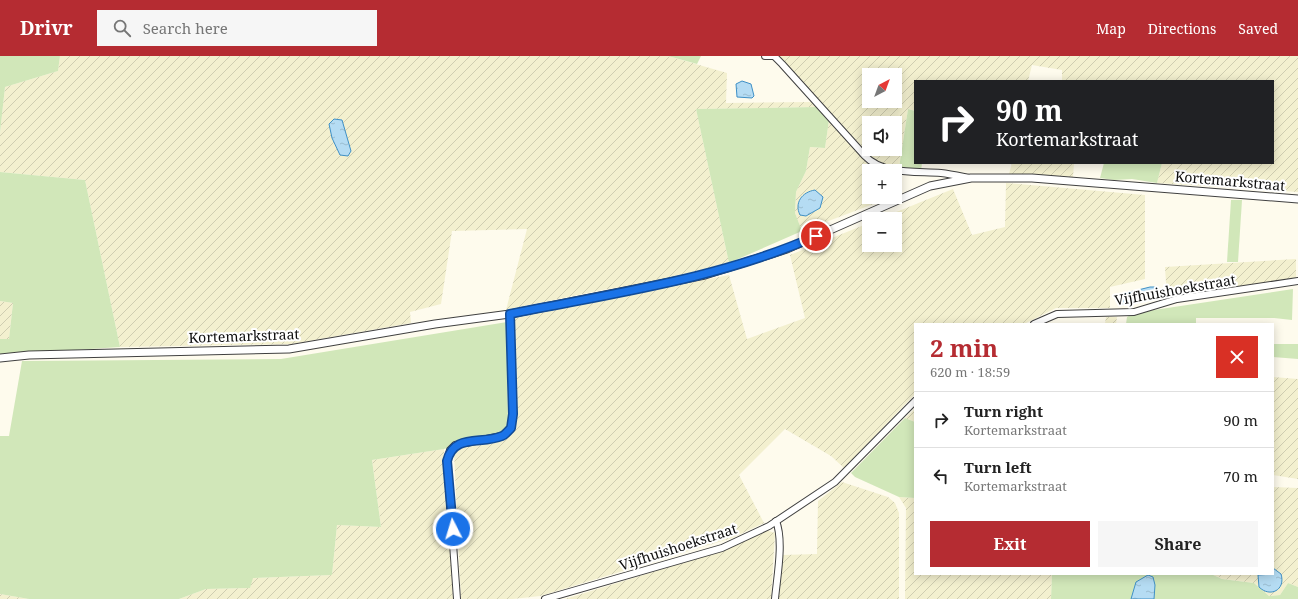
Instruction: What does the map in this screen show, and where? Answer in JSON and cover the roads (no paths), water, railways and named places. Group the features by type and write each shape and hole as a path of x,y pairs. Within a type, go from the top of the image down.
{"street":[{"path":"765,56 774,56 874,164 893,170 942,173 971,178"},
{"name":"Kortemarkstraat","path":"0,358 29,355 290,349 435,324 510,314 705,275 787,249 930,186 971,178 1032,178 1298,199"},
{"name":"Vijfhuishoekstraat","path":"1036,323 1049,317 1064,313 1134,312 1177,299 1298,281"},
{"path":"457,599 447,461 450,450 455,445 502,436 511,428 513,414 510,314"},
{"name":"Vijfhuishoekstraat","path":"545,599 722,548 753,534 776,521 835,482 914,402"},
{"path":"775,599 779,545 778,527 776,521"}],"water":[{"path":"742,81 751,84 754,96 752,98 737,97 736,84"},
{"path":"334,119 342,120 351,151 348,156 340,155 332,138 329,124"},
{"path":"815,190 823,197 820,208 806,216 800,215 798,206 800,199 806,193"},
{"path":"1150,287 1156,287 1158,291 1146,299 1120,304 1116,300 1118,295"},
{"path":"1274,569 1281,574 1281,584 1276,591 1268,592 1259,587 1258,575 1274,575"},
{"path":"1148,575 1153,577 1155,585 1154,599 1131,599 1136,582"}]}
